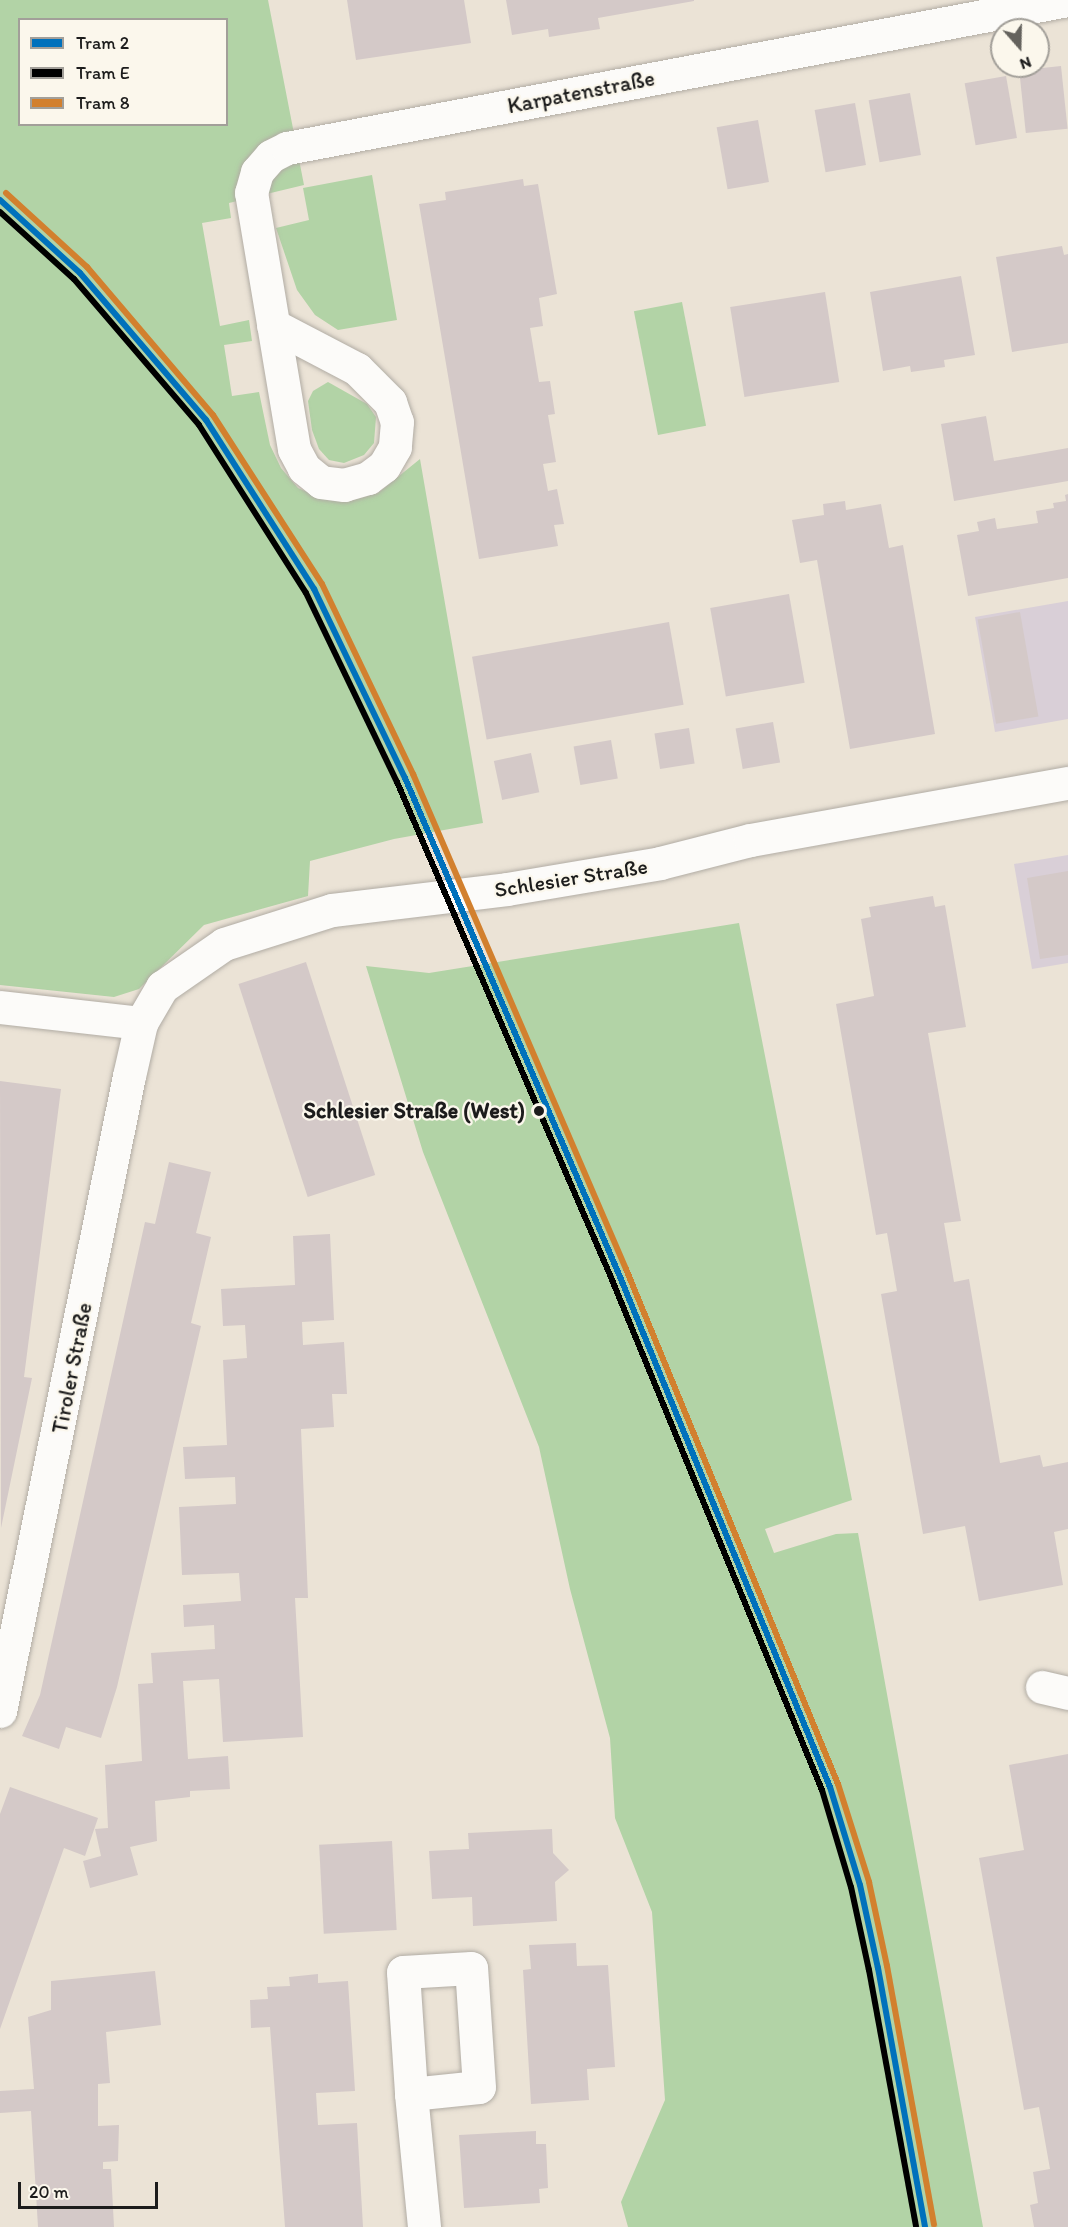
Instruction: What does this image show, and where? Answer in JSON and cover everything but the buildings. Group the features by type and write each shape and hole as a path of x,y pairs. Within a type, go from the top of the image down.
{"street":[{"name":"Karpatenstraße","path":"273,325 357,369 390,402 397,422 395,447 384,466 368,478 344,485 321,482 304,468 294,448 273,325 251,193 257,172 271,156 287,148 1067,0"},
{"name":"Schlesier Straße","path":"141,1023 162,987 224,944 332,910 507,889 660,863 750,840 1068,783"},
{"path":"0,1007 141,1023"},
{"name":"Tiroler Straße","path":"0,1711 141,1023"},
{"path":"411,2094 424,2227"}],"shaded area":[{"path":"1068,601 1068,719 995,732 975,617"},
{"path":"1068,855 1068,963 1032,969 1014,864"}],"green space":[{"path":"0,0 268,0 304,185 229,203 231,218 202,223 220,326 249,320 252,341 224,345 232,396 259,392 270,445 281,468 298,488 323,499 350,501 378,493 420,459 483,823 394,839 310,861 308,896 204,925 139,989 114,997 0,985"},
{"path":"372,175 397,320 338,330 315,315 297,290 276,228 309,220 303,188"},
{"path":"682,302 706,426 658,435 634,311"},
{"path":"328,382 367,404 376,417 374,443 364,455 344,463 329,460 319,449 312,430 308,401 313,391"},
{"path":"739,923 852,1500 765,1529 774,1553 836,1534 858,1533 983,2227 628,2227 621,2202 665,2100 652,1912 615,1818 610,1738 570,1589 539,1447 423,1152 366,966 429,973"}],"tram line":[{"name":"8","path":"6,193 87,267 213,415 322,584 413,774 626,1269 838,1784 869,1882 887,1966 934,2225"},
{"name":"2","path":"0,200 80,273 206,420 314,589 405,778 618,1272 830,1787 860,1885 878,1968 925,2227"},
{"name":"E","path":"0,212 74,279 199,425 306,593 397,782 610,1275 822,1790 851,1887 869,1970 916,2227"}],"place":[{"name":"Schlesier Straße (West)","path":"539,1111"}]}
